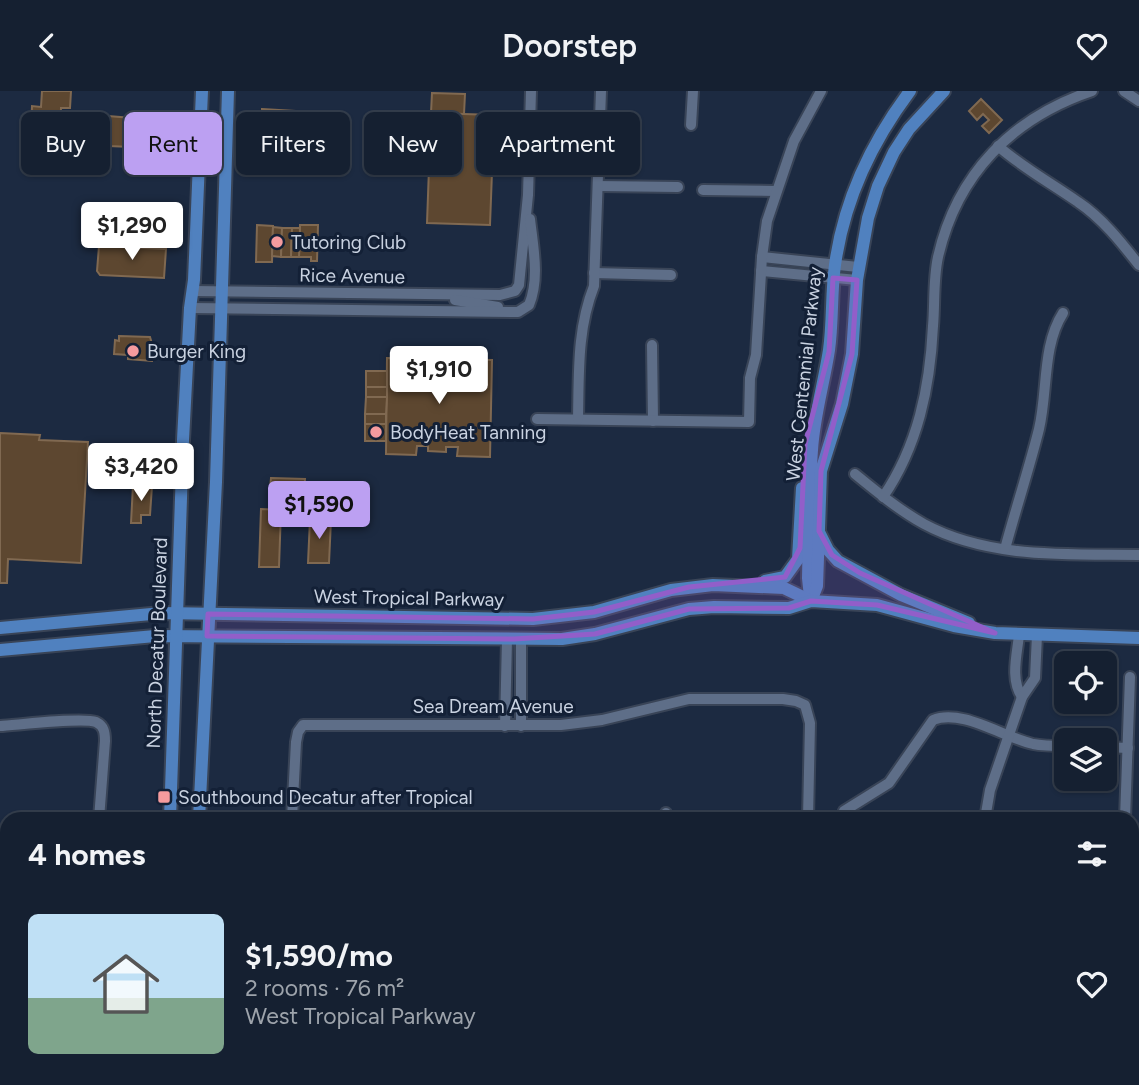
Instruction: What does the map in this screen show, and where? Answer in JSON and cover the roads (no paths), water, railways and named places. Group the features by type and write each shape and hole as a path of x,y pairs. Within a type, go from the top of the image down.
{"main road":[{"name":"North Decatur Boulevard","path":"170,812 190,308 202,91"},
{"path":"199,812 215,482 228,91"},
{"name":"West Centennial Parkway","path":"811,601 808,577 812,450 816,412 830,344 835,264 846,212 858,178 875,143 910,91"},
{"name":"West Centennial Parkway","path":"811,601 817,586 821,471 842,404 852,354 857,274 867,218 894,152 909,129 944,91"},
{"path":"713,585 778,580 793,569 800,548 806,444 816,412"},
{"path":"819,531 832,555 860,573 901,595 995,633"},
{"name":"West Tropical Parkway","path":"0,628 177,613 514,619 568,616 594,612 671,590 713,585 784,588 811,601"},
{"name":"West Tropical Parkway","path":"0,650 155,636 562,639 595,634 689,609 789,608 811,601 877,605 995,633 1139,638"}],"street":[{"path":"429,294 504,308 508,313 523,310 531,300 534,264 528,195 531,91"},
{"path":"578,419 580,340 584,315 594,286 601,91"},
{"path":"691,125 692,91"},
{"path":"537,419 749,422 750,379 756,355 767,221 775,191 798,132 821,91"},
{"path":"883,497 907,457 919,416 931,357 937,259 946,229 961,197 982,164 998,146 1031,118 1092,91"},
{"path":"1124,91 1139,101"},
{"path":"998,146 1014,160 1080,203 1123,244 1139,264"},
{"path":"598,186 678,187"},
{"path":"703,190 775,191"},
{"name":"Rice Avenue","path":"192,291 510,293 519,285 528,195"},
{"path":"762,257 835,264 857,274"},
{"path":"761,271 833,278 857,274"},
{"path":"594,273 671,275"},
{"path":"348,293 348,309"},
{"name":"Rice Avenue","path":"190,308 508,313"},
{"path":"1005,549 1039,427 1053,331 1063,313"},
{"path":"652,345 653,421"},
{"path":"855,474 883,497 925,524 971,542 1042,553 1139,555"},
{"path":"514,619 521,691 521,726"},
{"path":"1019,635 1015,684 1022,697"},
{"path":"986,812 990,790 1022,697 1033,683 1037,635"},
{"path":"505,726 506,691 514,639"},
{"path":"1016,670 1035,671"},
{"path":"1125,812 1130,677"},
{"path":"506,691 521,691"},
{"name":"Sea Dream Avenue","path":"292,812 296,742 303,725 561,725 602,720 675,701 705,697 783,699 805,705 810,723 808,812"},
{"path":"844,812 889,783 933,720 951,715 1033,744 1054,745"},
{"path":"0,726 86,720 102,727 105,741 100,812"},
{"path":"1117,748 1128,748"}],"place":[{"name":"Tutoring Club","path":"277,242"},
{"name":"Burger King","path":"133,351"},
{"name":"BodyHeat Tanning","path":"376,432"},
{"name":"Southbound Decatur after Tropical","path":"164,797"}]}
